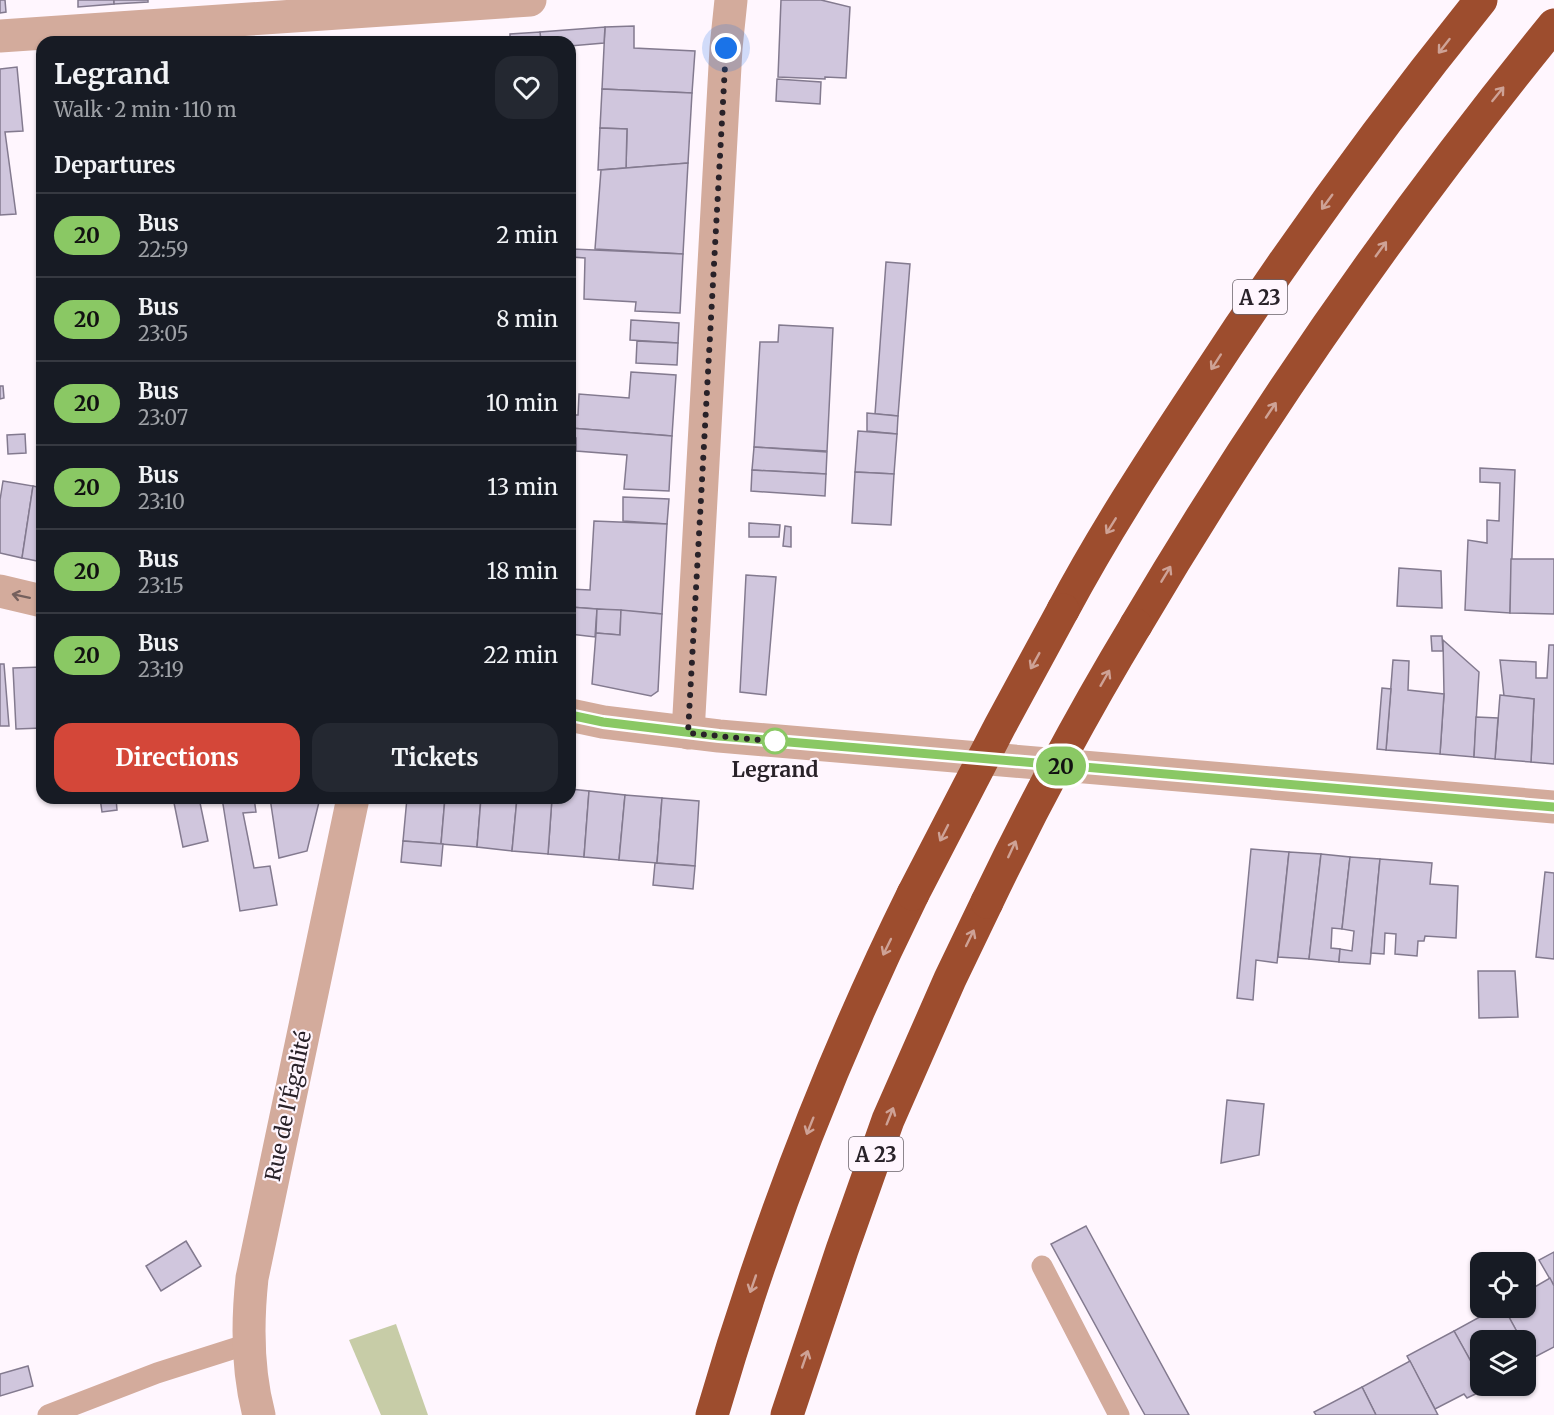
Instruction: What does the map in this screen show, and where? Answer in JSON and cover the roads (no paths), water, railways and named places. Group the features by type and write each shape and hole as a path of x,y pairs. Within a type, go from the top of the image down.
{"highway":[{"name":"A 23","path":"712,1415 742,1315 802,1148 872,977 1000,726 1063,610 1094,553 1240,326 1403,98 1481,0"},
{"name":"A 23","path":"787,1415 888,1120 950,979 1041,792 1136,625 1222,482 1382,247 1554,25"}],"street":[{"path":"0,36 530,0"},
{"path":"688,733 726,48 731,0"},
{"path":"0,591 36,600"},
{"path":"576,716 688,733 1554,807"},
{"name":"Rue de l'Égalité","path":"259,1415 248,1344 252,1278 352,804"}],"lane":[{"path":"1042,1266 1119,1415"},
{"path":"48,1415 157,1373 248,1344"}],"place":[{"name":"Legrand","path":"775,741"}]}
